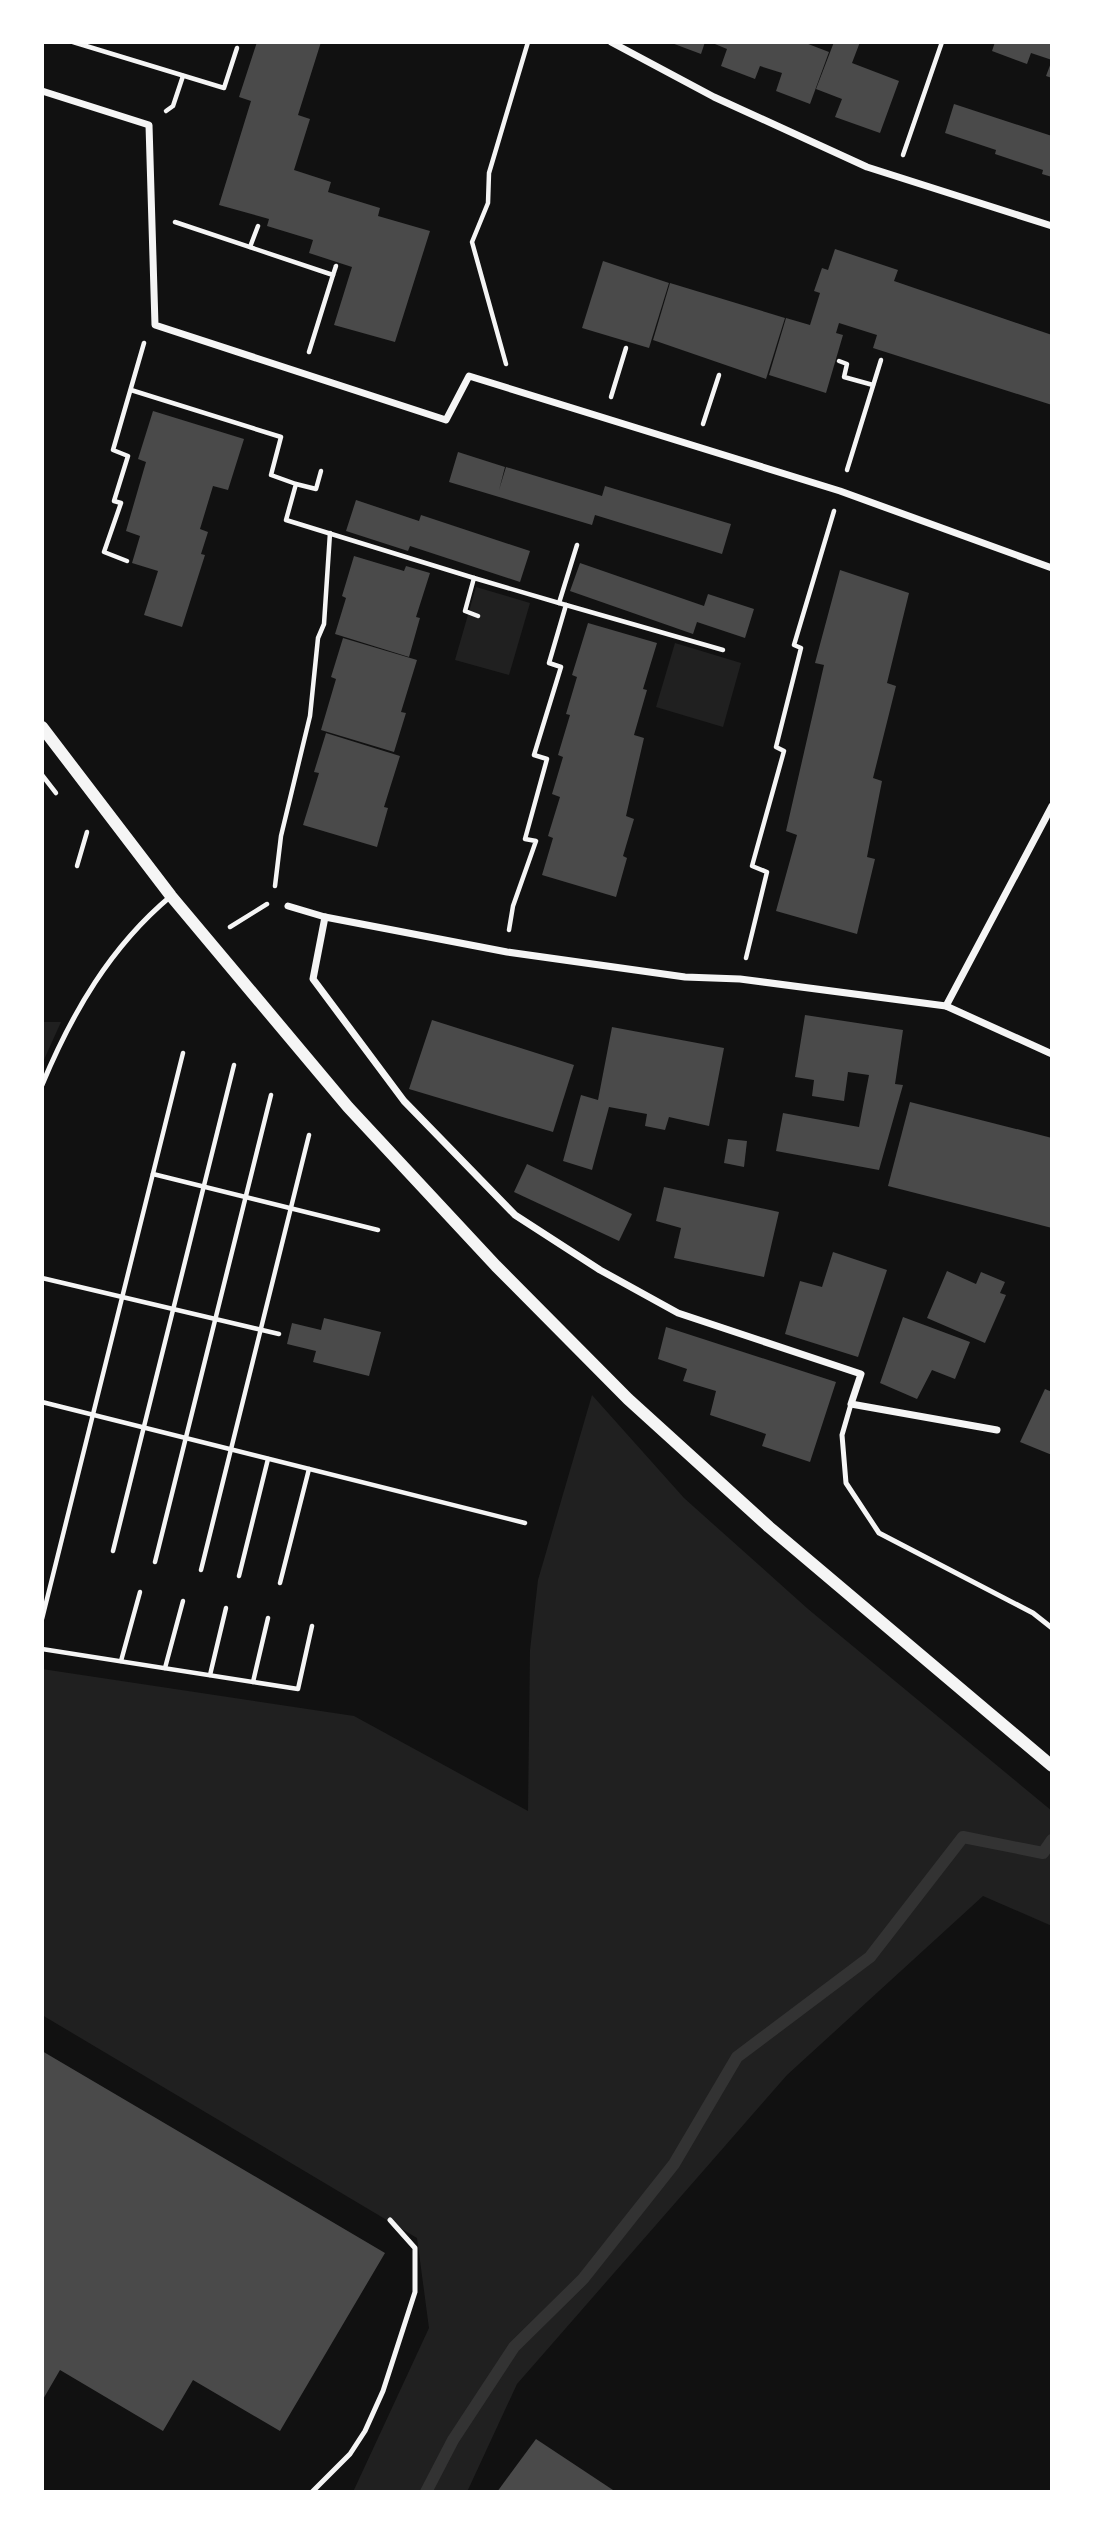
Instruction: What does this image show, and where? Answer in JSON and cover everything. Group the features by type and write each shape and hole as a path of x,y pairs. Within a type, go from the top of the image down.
{"street":[{"path":"611,42 714,97 867,167 1052,226"},
{"path":"42,91 149,125 155,325 446,420 469,376 840,491 1052,568"},
{"path":"42,727 171,896 358,1116 496,1266 628,1399 769,1527 1052,1766"},
{"path":"946,1006 1052,806"},
{"path":"288,906 325,917 520,954 685,978 740,979 946,1006 1052,1054"},
{"path":"325,917 313,979 404,1101 515,1216 600,1270 678,1313 861,1374 851,1404 998,1430"}],"lane":[{"path":"42,1085 63,1036 98,974 152,911 171,896"},
{"path":"851,1404 842,1435 846,1483 879,1533 1033,1612 1052,1628"},
{"path":"312,2492 349,2454 365,2431 383,2391 415,2292 415,2248 390,2220"}],"path":[{"path":"73,42 92,45 225,88 237,48"},
{"path":"513,390 472,242 488,203 489,173 519,63 528,42"},
{"path":"895,175 942,42"},
{"path":"149,125 173,106 183,76"},
{"path":"152,214 333,275"},
{"path":"250,247 258,226"},
{"path":"302,373 336,267"},
{"path":"127,561 104,552 121,503 114,501 128,456 113,450 144,344 155,325"},
{"path":"604,418 626,348"},
{"path":"740,979 766,872 752,866 784,751 776,747 801,648 794,645 881,360"},
{"path":"839,361 847,364 844,377 873,385"},
{"path":"696,446 719,375"},
{"path":"131,390 281,437 271,475 316,489 321,471"},
{"path":"296,484 286,520 723,650"},
{"path":"273,905 281,835 310,716 318,638 324,624 330,533"},
{"path":"559,603 577,545"},
{"path":"474,578 465,611 478,616"},
{"path":"510,923 536,841 524,839 547,759 534,755 561,667 549,663 566,605"},
{"path":"77,866 87,832"},
{"path":"211,942 263,904 288,906"},
{"path":"42,1619 183,1053"},
{"path":"113,1551 234,1065"},
{"path":"155,1562 271,1095"},
{"path":"201,1570 309,1135"},
{"path":"153,1174 378,1230"},
{"path":"42,1278 279,1334"},
{"path":"42,1402 525,1523"},
{"path":"239,1576 268,1459"},
{"path":"280,1583 309,1469"},
{"path":"121,1661 140,1592"},
{"path":"165,1668 183,1601"},
{"path":"210,1675 226,1608"},
{"path":"253,1682 268,1618"},
{"path":"42,1649 298,1689 312,1626"}],"shaded area":[{"path":"476,587 530,603 509,675 455,660"},
{"path":"675,643 741,663 723,727 656,707"},
{"path":"42,1022 61,1022 42,1064"},
{"path":"592,1395 684,1498 808,1609 1052,1811 1052,1926 983,1896 787,2075 517,2384 467,2492 353,2492 429,2328 417,2238 42,2015 42,1669 354,1716 528,1811 530,1650 538,1580"}],"building":[{"path":"257,42 321,42 298,115 310,119 294,170 331,182 328,192 380,208 378,216 430,231 395,342 334,325 352,267 309,253 313,240 267,226 269,219 219,205 251,101 239,97"},
{"path":"669,42 705,42 701,54"},
{"path":"710,42 803,42 829,52 810,104 776,91 782,73 760,66 755,79 721,66 727,49"},
{"path":"834,42 860,42 852,63 899,81 880,133 835,117 842,99 816,89"},
{"path":"995,42 1052,42 1052,60 1031,53 1027,64 992,51"},
{"path":"1052,60 1052,78 1046,76"},
{"path":"954,104 1052,136 1052,177 1042,174 1043,170 995,154 996,150 945,133"},
{"path":"835,249 898,270 894,281 1052,335 1052,405 873,348 877,335 839,323 836,333 843,335 826,393 769,375 786,318 810,325 820,293 814,291 822,268 828,270"},
{"path":"603,261 669,283 649,348 582,328"},
{"path":"670,283 785,318 766,379 653,340"},
{"path":"153,411 244,439 228,490 213,486 200,529 208,532 201,554 205,555 182,627 144,615 158,571 132,563 140,536 126,531 146,462 138,459"},
{"path":"458,452 505,467 499,490 506,467 602,496 605,486 731,524 722,554 595,515 592,525 449,482"},
{"path":"356,500 419,521 421,515 530,551 520,582 410,546 408,551 346,531"},
{"path":"354,556 404,571 406,566 430,573 416,617 420,618 409,657 335,634 346,598 342,596"},
{"path":"580,563 704,606 708,594 754,609 745,638 697,622 693,634 570,591"},
{"path":"840,570 909,593 887,683 896,686 873,778 882,781 867,857 875,859 857,934 776,911 797,835 786,831 824,665 815,663"},
{"path":"588,623 657,643 643,689 647,690 634,735 644,738 626,816 634,819 623,856 627,858 616,897 542,875 553,838 548,836 560,797 552,794 563,757 558,755 570,715 566,714 577,677 572,675"},
{"path":"343,638 417,660 401,712 406,713 394,752 321,730 336,679 331,677"},
{"path":"326,733 400,756 384,807 388,808 377,847 303,825 319,773 314,772"},
{"path":"805,1015 903,1030 895,1084 903,1085 879,1170 776,1151 783,1113 859,1127 869,1075 848,1072 844,1101 812,1096 814,1080 795,1077"},
{"path":"432,1020 574,1065 553,1132 409,1089"},
{"path":"612,1027 724,1048 709,1126 669,1117 665,1130 645,1126 647,1114 609,1107 592,1170 563,1161 581,1095 598,1100"},
{"path":"910,1102 1052,1138 1052,1228 888,1186"},
{"path":"728,1139 747,1141 744,1167 724,1163"},
{"path":"527,1164 632,1214 619,1241 514,1192"},
{"path":"664,1187 779,1212 764,1277 674,1258 681,1228 656,1221"},
{"path":"833,1252 887,1270 858,1357 785,1334 800,1281 822,1287"},
{"path":"947,1271 976,1284 981,1272 1005,1282 1000,1293 1006,1295 985,1343 927,1318"},
{"path":"903,1317 970,1342 955,1379 932,1370 917,1399 880,1383"},
{"path":"324,1318 381,1332 369,1376 313,1362 316,1351 287,1344 292,1323 321,1330"},
{"path":"666,1327 836,1382 810,1462 762,1446 766,1434 710,1415 716,1391 683,1381 687,1369 658,1359"},
{"path":"1045,1389 1052,1392 1052,1455 1020,1442"},
{"path":"42,2051 385,2253 280,2431 193,2380 163,2431 60,2370 42,2401"},
{"path":"536,2439 616,2492 497,2492"}],"waterway":[{"path":"426,2492 453,2440 514,2347 583,2279 674,2164 737,2057 870,1957 963,1837 1043,1853 1052,1840"}]}
